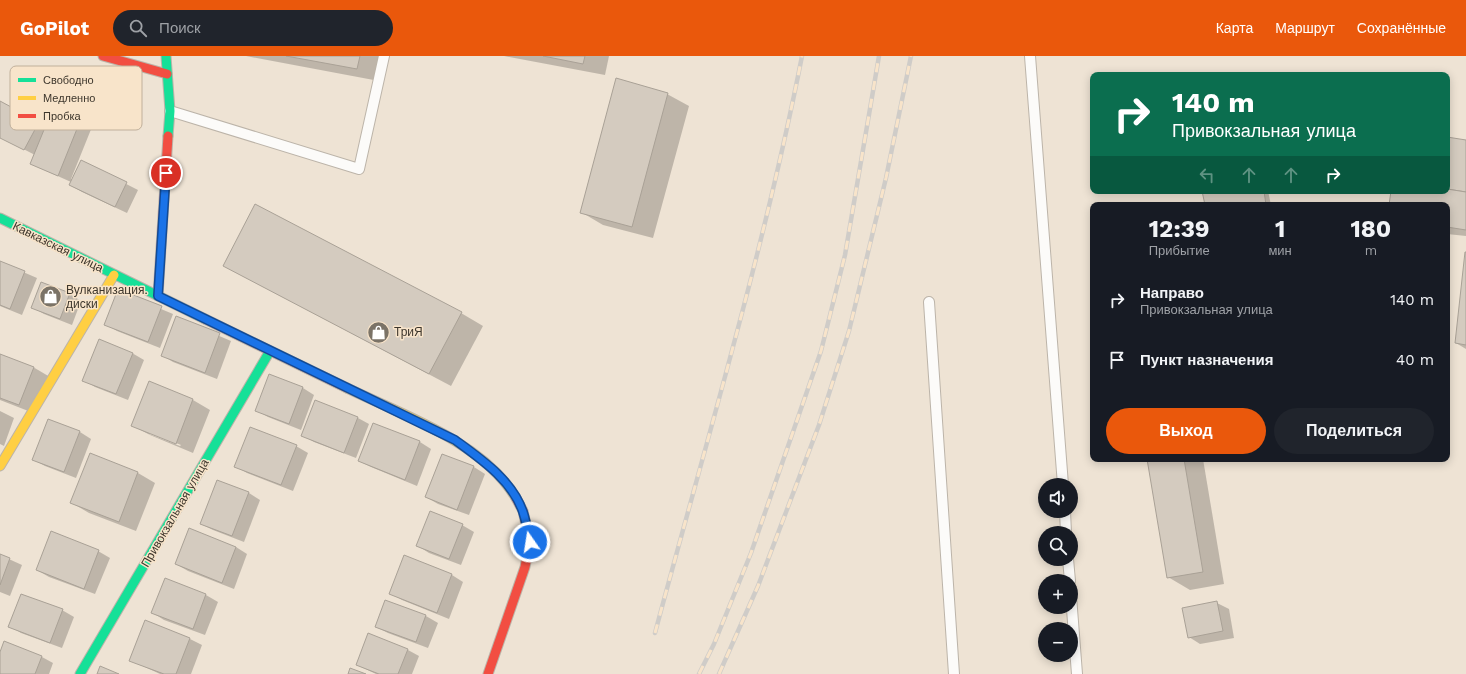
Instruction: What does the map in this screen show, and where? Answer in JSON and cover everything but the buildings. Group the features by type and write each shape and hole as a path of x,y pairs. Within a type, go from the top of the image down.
{"street":[{"path":"103,56 139,66"},
{"path":"158,296 170,111 166,56"},
{"path":"142,67 167,74"},
{"name":"Кавказская улица","path":"0,218 114,275 455,440 485,462 509,487 523,511 530,542 525,567 488,674"},
{"path":"0,466 114,275"},
{"name":"Привокзальная улица","path":"80,674 270,351"}],"lane":[{"path":"170,111 359,169 384,56"},
{"path":"1030,56 1062,478"},
{"path":"929,302 954,674"},
{"path":"1072,614 1077,674"}],"railway":[{"path":"655,633 752,273 787,129 802,56"},
{"path":"699,674 714,644 751,553 821,351 845,255 879,56"},
{"path":"719,674 758,586 819,425 849,331 886,178 911,56"}],"traffic: fast":[{"path":"166,56 170,111 168,136"},
{"path":"0,218 205,319"},
{"path":"80,674 270,351"}],"traffic: slow":[{"path":"0,466 114,275"},
{"path":"347,388 416,420 463,446 484,461 502,478 516,498"}],"traffic: jam":[{"path":"103,56 139,66"},
{"path":"142,67 167,74"},
{"path":"158,296 168,136"},
{"path":"205,319 347,388"},
{"path":"488,674 525,567 530,542 523,511 516,498"}],"place":[{"name":"Вулканизация. диски","path":"50,297"},
{"name":"ТриЯ","path":"379,332"}],"route":[{"path":"166,173 158,296 455,440 485,462 509,487 523,511 530,542"}]}
